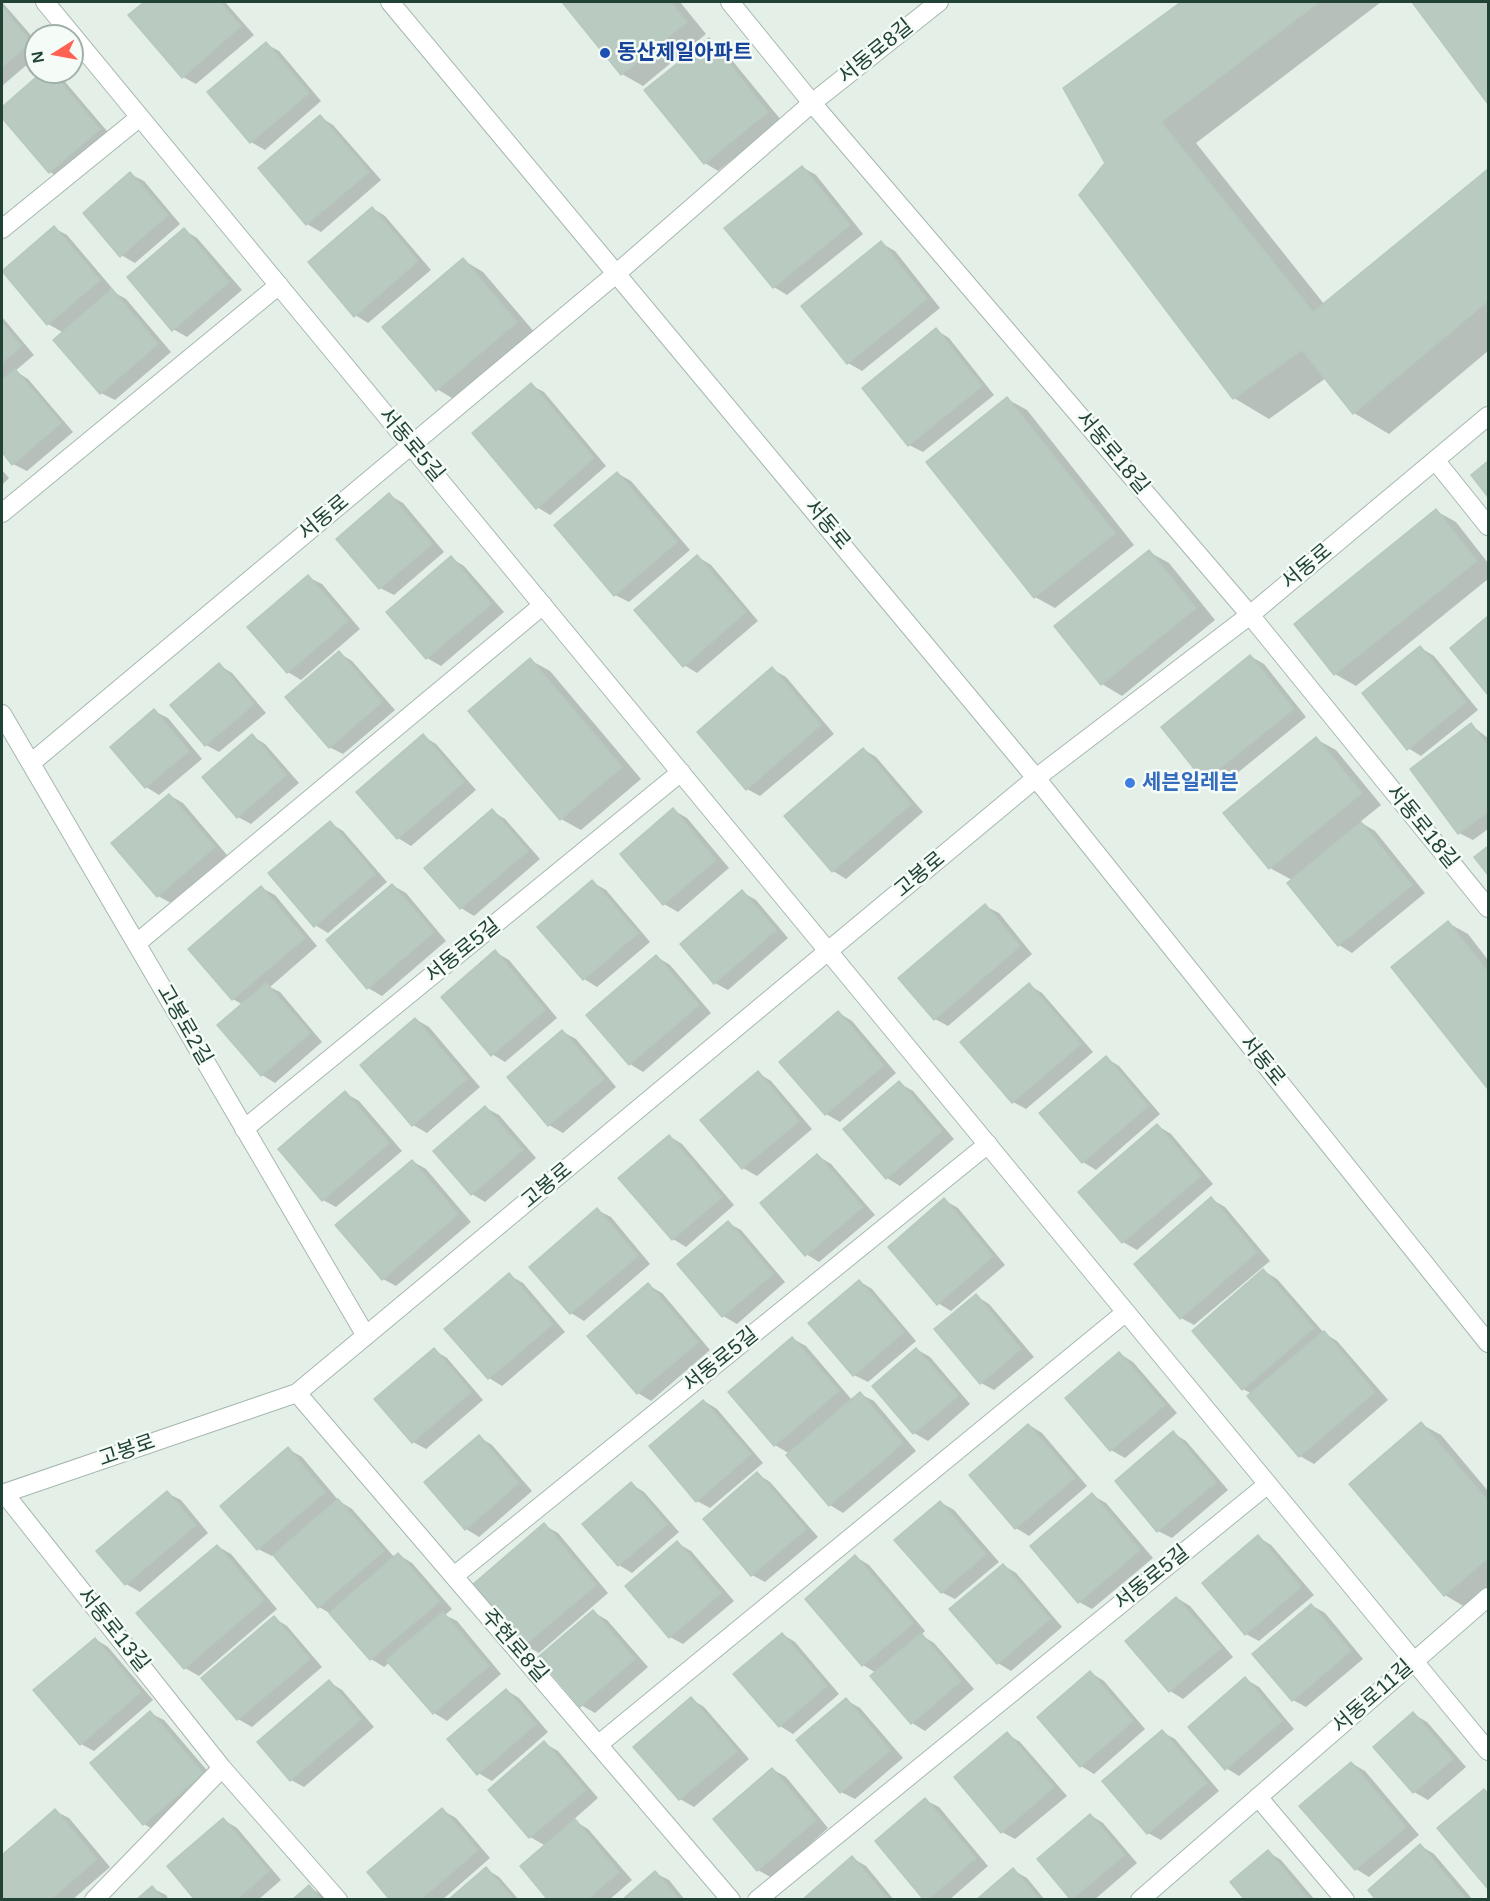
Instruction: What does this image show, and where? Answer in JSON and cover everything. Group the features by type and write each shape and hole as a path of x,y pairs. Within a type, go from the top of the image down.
{"street":[{"name":"서동로5길","path":"45,2 1488,1751"},
{"name":"서동로","path":"390,2 1036,778 1488,1343"},
{"name":"서동로18길","path":"730,2 812,103 1250,615 1488,908"},
{"name":"서동로8길","path":"617,273 812,103 939,2"},
{"path":"2,229 140,117"},
{"name":"서동로","path":"31,763 617,273"},
{"path":"2,513 279,285"},
{"name":"서동로","path":"1036,778 1250,615 1488,416"},
{"path":"1435,460 1488,526"},
{"path":"137,943 543,605"},
{"name":"고봉로2길","path":"2,714 366,1336"},
{"name":"서동로5길","path":"244,1129 681,772"},
{"name":"고봉로","path":"3,1493 297,1393 1036,778"},
{"name":"서동로5길","path":"454,1576 988,1144"},
{"path":"599,1744 1126,1312"},
{"name":"주현로8길","path":"297,1393 731,1899"},
{"name":"서동로5길","path":"757,1899 1268,1484"},
{"name":"서동로13길","path":"3,1493 222,1768 338,1899"},
{"name":"서동로11길","path":"1140,1899 1488,1598"},
{"path":"94,1899 222,1768"},
{"path":"1258,1797 1345,1899"}],"building":[{"path":"144,2 220,2 241,26 182,78 128,15"},
{"path":"562,2 671,2 687,22 621,75"},
{"path":"1181,2 1319,2 1161,122 1313,312 1488,169 1488,301 1353,414 1302,350 1233,399 1079,195 1105,163 1063,88"},
{"path":"1412,2 1488,2 1488,104"},
{"path":"2,7 24,34 24,48 2,67"},
{"path":"709,38 768,112 704,164 644,90"},
{"path":"266,42 309,93 250,143 207,92"},
{"path":"28,84 62,84 100,129 49,173 2,118 2,107"},
{"path":"320,115 369,172 306,225 258,168"},
{"path":"802,166 850,225 773,288 724,228"},
{"path":"130,172 168,215 120,257 83,213"},
{"path":"372,207 418,261 354,317 308,262"},
{"path":"54,226 100,280 47,325 2,271"},
{"path":"184,228 229,282 172,331 127,277"},
{"path":"881,241 927,299 847,364 801,306"},
{"path":"463,258 517,322 436,391 382,327"},
{"path":"112,289 158,344 100,394 53,340"},
{"path":"2,323 21,346 2,363"},
{"path":"936,328 982,386 908,446 862,388"},
{"path":"15,369 61,423 12,465 2,452 2,380"},
{"path":"531,383 594,458 536,509 472,433"},
{"path":"1007,397 1115,533 1034,598 926,462"},
{"path":"1488,461 1488,497 1471,475"},
{"path":"617,472 677,542 614,596 554,525"},
{"path":"389,493 432,544 379,589 336,539"},
{"path":"1436,509 1477,561 1334,675 1294,624"},
{"path":"1149,550 1196,608 1101,685 1054,626"},
{"path":"697,555 746,612 683,667 634,610"},
{"path":"451,556 491,604 426,659 386,612"},
{"path":"308,575 348,621 287,673 247,627"},
{"path":"1488,616 1488,695 1450,648"},
{"path":"1420,646 1466,702 1407,750 1362,693"},
{"path":"339,651 382,702 329,748 285,697"},
{"path":"1250,655 1294,709 1204,781 1161,727"},
{"path":"530,658 622,767 560,820 468,711"},
{"path":"219,663 254,704 205,746 170,705"},
{"path":"772,667 821,725 746,790 697,732"},
{"path":"154,709 189,751 145,788 110,747"},
{"path":"1471,723 1488,747 1488,812 1458,834 1410,769"},
{"path":"252,734 286,775 237,818 202,777"},
{"path":"423,734 464,782 397,839 356,792"},
{"path":"1316,737 1362,793 1269,869 1223,813"},
{"path":"863,748 911,804 832,872 784,816"},
{"path":"169,794 215,847 157,897 111,843"},
{"path":"673,808 716,860 663,905 620,854"},
{"path":"492,809 528,851 460,909 424,868"},
{"path":"330,821 375,874 314,927 268,873"},
{"path":"1361,822 1412,885 1338,946 1287,883"},
{"path":"1488,846 1488,875 1474,857"},
{"path":"592,880 638,933 583,980 537,927"},
{"path":"392,884 434,932 367,989 326,940"},
{"path":"261,886 305,938 232,1000 188,949"},
{"path":"742,890 776,930 714,984 680,944"},
{"path":"985,904 1020,946 934,1020 898,978"},
{"path":"1448,921 1488,972 1488,1089 1391,967"},
{"path":"495,950 545,1010 491,1056 441,997"},
{"path":"656,955 699,1005 629,1065 586,1015"},
{"path":"266,983 310,1033 261,1076 217,1025"},
{"path":"1029,983 1081,1044 1012,1103 960,1042"},
{"path":"838,1011 884,1065 825,1115 779,1062"},
{"path":"415,1018 467,1079 412,1126 360,1065"},
{"path":"562,1030 604,1079 548,1126 507,1077"},
{"path":"1106,1056 1148,1106 1082,1163 1039,1113"},
{"path":"758,1071 799,1121 742,1169 700,1120"},
{"path":"899,1081 942,1131 886,1179 843,1129"},
{"path":"345,1091 389,1143 322,1201 278,1149"},
{"path":"485,1106 523,1150 471,1195 433,1151"},
{"path":"1157,1124 1201,1176 1122,1243 1078,1192"},
{"path":"669,1135 722,1197 672,1240 618,1178"},
{"path":"817,1154 863,1207 805,1256 760,1203"},
{"path":"412,1160 458,1214 382,1280 335,1225"},
{"path":"1211,1197 1257,1252 1180,1319 1134,1264"},
{"path":"944,1198 993,1256 937,1305 888,1247"},
{"path":"597,1208 638,1256 570,1314 529,1267"},
{"path":"728,1221 773,1274 722,1317 677,1264"},
{"path":"1263,1269 1314,1328 1242,1390 1192,1331"},
{"path":"509,1273 553,1324 488,1379 444,1329"},
{"path":"859,1280 904,1332 853,1376 808,1323"},
{"path":"648,1283 698,1342 637,1394 587,1336"},
{"path":"976,1294 1021,1349 980,1384 934,1329"},
{"path":"1324,1331 1375,1392 1299,1457 1247,1396"},
{"path":"792,1337 839,1391 774,1446 728,1392"},
{"path":"434,1348 471,1392 412,1443 374,1399"},
{"path":"916,1348 958,1396 913,1434 872,1386"},
{"path":"1119,1352 1165,1405 1110,1451 1065,1398"},
{"path":"860,1392 903,1443 829,1506 786,1455"},
{"path":"703,1400 751,1454 696,1502 649,1446"},
{"path":"1421,1422 1488,1501 1488,1558 1444,1596 1349,1484"},
{"path":"1028,1424 1075,1478 1015,1529 969,1475"},
{"path":"1173,1431 1216,1482 1157,1532 1115,1481"},
{"path":"479,1435 519,1483 465,1530 424,1482"},
{"path":"288,1447 325,1492 257,1550 220,1506"},
{"path":"757,1472 806,1529 751,1576 703,1519"},
{"path":"631,1482 667,1524 618,1566 582,1524"},
{"path":"167,1491 196,1525 125,1585 96,1551"},
{"path":"1092,1493 1140,1550 1078,1603 1030,1546"},
{"path":"338,1499 384,1551 318,1608 273,1555"},
{"path":"940,1501 986,1554 941,1593 894,1540"},
{"path":"544,1523 596,1585 524,1646 472,1585"},
{"path":"1258,1535 1301,1587 1245,1635 1202,1583"},
{"path":"677,1541 721,1593 669,1638 625,1586"},
{"path":"217,1545 264,1600 184,1669 136,1613"},
{"path":"398,1553 440,1601 370,1660 329,1613"},
{"path":"855,1555 913,1623 862,1666 805,1599"},
{"path":"1003,1564 1050,1619 997,1664 949,1609"},
{"path":"1176,1597 1221,1648 1169,1692 1125,1641"},
{"path":"1311,1604 1351,1651 1292,1701 1252,1654"},
{"path":"593,1610 635,1659 580,1707 538,1657"},
{"path":"443,1612 489,1666 433,1714 386,1660"},
{"path":"274,1616 310,1659 237,1720 201,1678"},
{"path":"782,1633 827,1686 779,1727 733,1674"},
{"path":"921,1633 961,1681 911,1724 870,1676"},
{"path":"95,1638 141,1692 80,1745 33,1690"},
{"path":"1090,1671 1133,1721 1080,1767 1037,1717"},
{"path":"1245,1677 1282,1721 1225,1770 1188,1727"},
{"path":"329,1680 361,1719 290,1781 257,1742"},
{"path":"506,1689 536,1724 477,1775 447,1739"},
{"path":"691,1697 737,1751 679,1800 633,1747"},
{"path":"846,1698 890,1750 840,1793 796,1740"},
{"path":"150,1711 203,1773 143,1825 90,1763"},
{"path":"1413,1712 1453,1759 1413,1793 1373,1747"},
{"path":"1162,1730 1207,1783 1147,1834 1102,1781"},
{"path":"1007,1732 1054,1787 1001,1833 954,1777"},
{"path":"544,1741 586,1790 529,1838 488,1790"},
{"path":"1351,1762 1406,1827 1355,1870 1299,1806"},
{"path":"772,1768 816,1820 757,1871 713,1819"},
{"path":"1484,1789 1488,1794 1488,1889 1437,1828"},
{"path":"925,1798 976,1858 927,1900 924,1900 875,1841"},
{"path":"442,1808 478,1850 420,1900 390,1900 367,1872"},
{"path":"55,1809 97,1859 50,1900 4,1900 2,1897 2,1855"},
{"path":"1090,1814 1125,1855 1071,1900 1037,1859"},
{"path":"223,1818 269,1871 236,1900 195,1900 167,1866"},
{"path":"575,1819 619,1872 587,1900 548,1900 520,1866"},
{"path":"1420,1844 1467,1900 1376,1900 1368,1890"},
{"path":"1268,1850 1309,1900 1245,1900 1230,1882"},
{"path":"852,1856 889,1900 802,1900"},
{"path":"486,1867 514,1900 448,1900"},
{"path":"1013,1868 1040,1900 976,1900"},
{"path":"655,1871 680,1900 622,1900"},
{"path":"309,1885 321,1900 292,1900"},
{"path":"152,1886 164,1900 136,1900"}],"place":[{"name":"동산제일아파트","path":"605,53"},
{"name":"세븐일레븐","path":"1130,783"}]}
